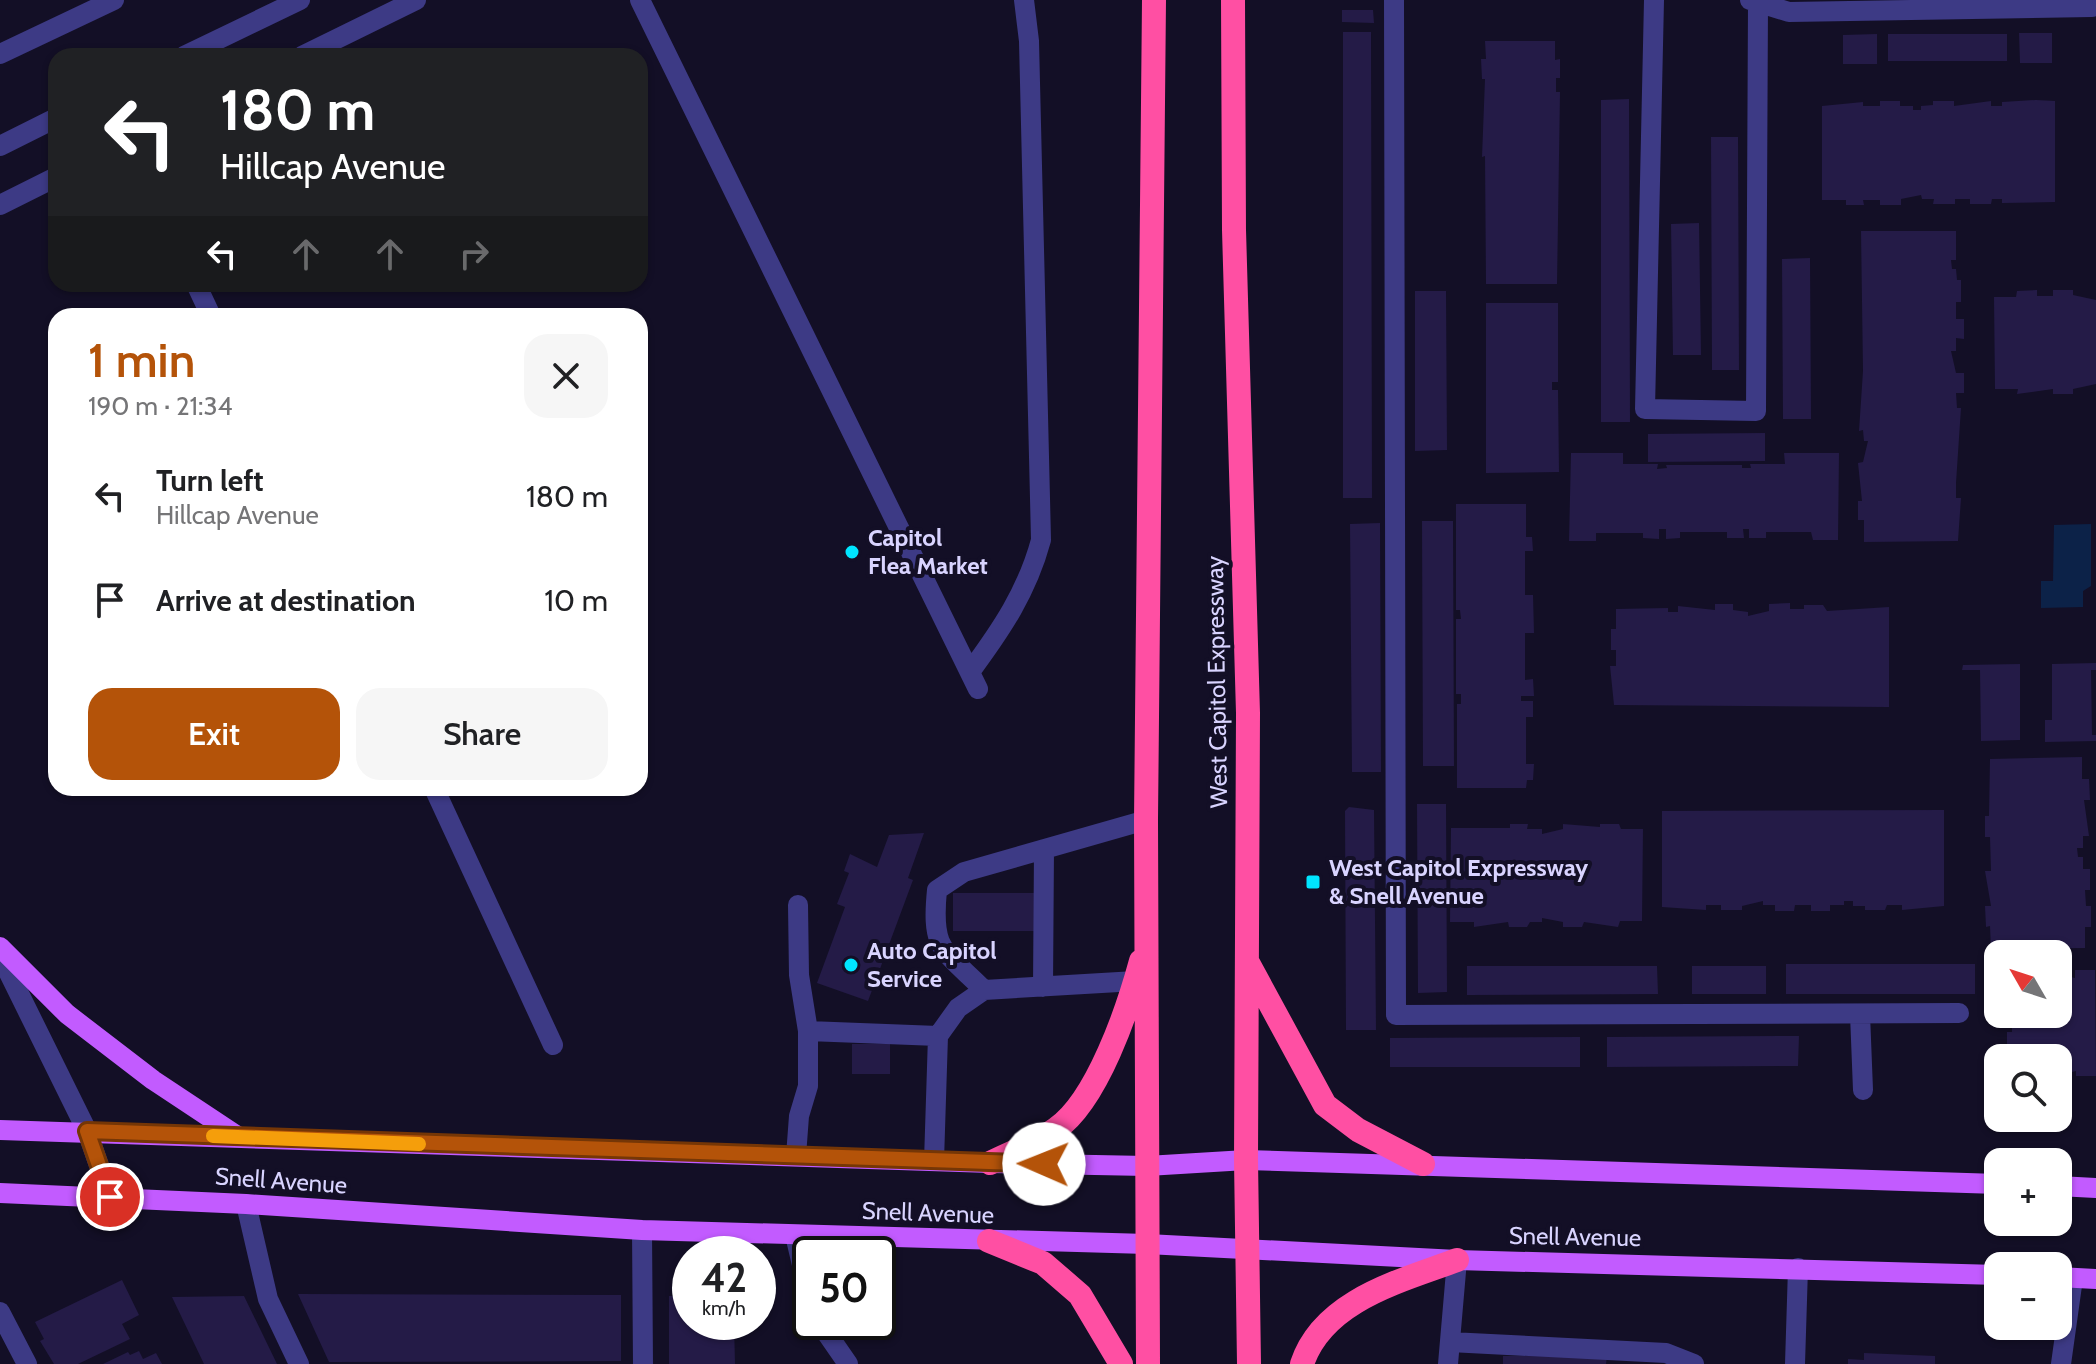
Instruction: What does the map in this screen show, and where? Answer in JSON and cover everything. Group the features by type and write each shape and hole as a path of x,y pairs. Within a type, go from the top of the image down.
{"highway":[{"path":"1148,1364 1146,820 1154,0"},
{"name":"West Capitol Expressway","path":"1233,0 1234,230 1248,713 1246,1160 1249,1364"},
{"path":"990,1163 1057,1129 1081,1103 1099,1070 1136,981 1148,936"},
{"path":"1247,961 1325,1105 1358,1130 1423,1164"},
{"path":"989,1241 1043,1263 1080,1295 1121,1364"},
{"path":"1302,1364 1336,1315 1359,1297 1457,1260"}],"main road":[{"path":"0,947 67,1014 153,1080 239,1137"},
{"name":"Snell Avenue","path":"0,1130 990,1163 1147,1166 1246,1160 1984,1184"},
{"path":"2072,1187 2096,1188"},
{"name":"Snell Avenue","path":"0,1193 246,1204 642,1230 1248,1247 1457,1260 1984,1275"},
{"path":"2072,1278 2096,1279"}],"street":[{"path":"0,54 114,0"},
{"path":"201,48 300,0"},
{"path":"318,48 416,0"},
{"path":"640,0 974,681 1011,617 1033,569 1041,540 1029,41 1024,0"},
{"path":"1394,0 1396,1015 1959,1013"},
{"path":"1654,0 1645,409 1756,411 1754,1 1789,12 2092,7"},
{"path":"0,146 48,122"},
{"path":"0,205 48,181"},
{"path":"438,796 553,1045"},
{"path":"984,990 941,947 933,927 937,890 964,872 1146,820"},
{"path":"1043,987 1044,849"},
{"path":"796,1156 799,1116 808,1086 808,1031 799,975 798,905"},
{"path":"0,955 87,1131 110,1197"},
{"path":"934,1161 938,1036 958,1008 984,990 1136,981"},
{"path":"1860,1014 1863,1090"},
{"path":"808,1031 938,1036"},
{"path":"246,1204 268,1299 299,1364"},
{"path":"642,1230 643,1364"},
{"path":"1448,1364 1457,1260"},
{"path":"1795,1364 1798,1268"},
{"path":"0,1312 27,1364"},
{"path":"831,1340 848,1364"},
{"path":"2061,1364 2062,1340"},
{"path":"1450,1342 1666,1353 1692,1363"}],"water":[{"path":"2091,524 2091,586 2083,591 2083,607 2041,608 2041,581 2053,581 2054,525"}],"building":[{"path":"1342,10 1373,10 1374,23 1342,22"},
{"path":"1343,32 1371,32 1372,498 1343,498"},
{"path":"2019,33 2052,33 2052,63 2020,63"},
{"path":"1877,34 1877,64 1843,64 1843,35"},
{"path":"1888,34 2007,34 2007,61 1888,61"},
{"path":"1485,41 1555,41 1555,60 1560,59 1560,78 1556,78 1556,92 1560,92 1557,284 1486,284 1485,156 1482,157 1485,79 1482,79 1481,59 1486,59"},
{"path":"1629,99 1630,422 1601,422 1601,100"},
{"path":"1880,101 1900,101 1900,106 1913,106 1913,110 1921,110 1921,106 1933,105 1933,101 1954,101 1954,106 1991,101 1991,106 2002,106 2002,102 2055,101 2055,202 2002,203 2002,199 1992,199 1991,204 1970,204 1970,199 1955,199 1955,204 1933,204 1934,199 1922,199 1921,195 1901,199 1901,205 1880,205 1880,200 1863,200 1864,205 1846,205 1846,200 1822,200 1822,106 1863,102 1863,106 1880,106"},
{"path":"1711,137 1738,137 1739,370 1712,370"},
{"path":"1699,223 1701,355 1673,355 1671,224"},
{"path":"1861,231 1956,231 1956,260 1951,260 1957,280 1961,280 1961,302 1956,302 1956,319 1964,319 1964,339 1956,338 1956,351 1951,351 1956,373 1964,373 1964,393 1956,393 1957,408 1961,408 1956,483 1956,498 1961,498 1958,541 1864,542 1864,520 1858,520 1858,501 1862,501 1858,463 1863,462 1868,441 1864,441 1863,430 1859,431 1863,371"},
{"path":"1810,258 1811,419 1783,419 1782,259"},
{"path":"2037,290 2037,296 2053,296 2053,290 2073,290 2073,295 2096,300 2096,384 2073,389 2073,394 2053,394 2053,389 2017,394 2018,389 1995,389 1994,297 2016,297 2017,291"},
{"path":"1415,291 1446,291 1447,450 1415,451"},
{"path":"1486,303 1558,303 1558,382 1552,382 1552,390 1558,390 1559,472 1486,473"},
{"path":"1765,433 1765,461 1648,462 1648,434"},
{"path":"1571,453 1623,453 1623,464 1658,464 1657,469 1667,468 1666,465 1742,465 1742,468 1751,468 1750,464 1785,464 1784,453 1839,453 1838,540 1813,540 1811,532 1766,532 1766,538 1749,538 1749,529 1743,529 1744,538 1727,538 1727,532 1680,532 1680,538 1666,539 1666,529 1659,529 1659,539 1643,538 1643,533 1596,533 1596,541 1569,541"},
{"path":"1456,504 1526,504 1526,537 1532,537 1533,551 1525,551 1525,595 1533,595 1534,633 1525,633 1525,680 1533,679 1534,696 1521,696 1521,701 1533,701 1533,717 1526,717 1526,764 1534,764 1533,780 1527,780 1526,788 1457,788 1457,704 1461,704 1461,694 1456,694 1456,619 1461,619 1460,610 1456,610"},
{"path":"1422,521 1453,521 1454,766 1423,766"},
{"path":"1380,523 1381,772 1352,772 1350,524"},
{"path":"1790,603 1790,609 1823,605 1827,611 1889,607 1889,707 1614,705 1610,666 1616,666 1616,650 1611,650 1611,629 1616,629 1616,609 1668,608 1668,612 1678,612 1678,606 1715,610 1715,604 1733,604 1733,610 1748,612 1748,616 1769,611 1769,604"},
{"path":"2096,663 2096,670 2091,670 2092,735 2096,735 2096,741 2045,742 2045,720 2052,720 2052,664"},
{"path":"2020,664 2020,740 1981,741 1980,670 1962,670 1963,665"},
{"path":"2082,757 2082,779 2089,779 2090,800 2084,800 2089,836 2083,836 2083,848 2077,848 2078,857 2083,857 2083,869 2090,869 2090,890 2085,890 2086,906 2091,906 2091,927 2085,927 2085,948 2072,948 2072,940 1991,940 1990,926 1986,927 1985,906 1991,906 1985,871 1991,871 1990,837 1985,837 1985,816 1989,816 1990,759"},
{"path":"1417,804 1446,804 1447,992 1418,993"},
{"path":"1349,807 1374,810 1376,1030 1346,1030 1345,811"},
{"path":"1944,810 1944,906 1902,910 1902,905 1887,905 1885,910 1865,910 1865,906 1853,906 1853,901 1844,901 1844,905 1830,905 1830,911 1811,911 1811,905 1795,905 1794,911 1775,911 1775,905 1763,905 1763,901 1742,906 1742,910 1721,910 1721,905 1706,905 1706,910 1662,907 1662,811"},
{"path":"1510,824 1528,824 1527,829 1542,829 1542,834 1563,829 1563,824 1600,827 1600,824 1619,824 1621,829 1643,829 1642,921 1620,921 1618,927 1584,922 1582,927 1563,927 1563,922 1542,918 1542,922 1530,922 1527,927 1509,927 1508,922 1474,927 1474,922 1450,922 1451,828 1510,828"},
{"path":"924,833 908,878 913,880 868,1001 817,983 845,907 837,904 849,873 844,871 850,854 877,867 889,835"},
{"path":"953,893 1037,893 1037,931 953,931"},
{"path":"1786,964 1975,964 1975,994 1786,994"},
{"path":"1467,966 1657,966 1658,994 1467,995"},
{"path":"1692,966 1766,966 1766,994 1692,994"},
{"path":"2075,970 2095,970 2096,1076 2076,1076 2076,1071 2072,1072 2072,1044 2007,1044 2007,1032 2012,1032 2012,1028 2072,1028 2072,977 2075,978"},
{"path":"1799,1036 1798,1066 1607,1067 1607,1037"},
{"path":"1580,1037 1580,1067 1390,1067 1390,1038"},
{"path":"852,1044 890,1044 890,1074 852,1074"},
{"path":"122,1280 139,1315 122,1324 130,1339 78,1364 54,1364 40,1341 44,1339 35,1322"},
{"path":"298,1294 621,1295 621,1361 329,1362"},
{"path":"244,1296 277,1364 204,1364 172,1297"},
{"path":"669,1296 672,1296 672,1340 734,1340 735,1364 669,1364"},
{"path":"139,1351 143,1359 156,1353 162,1364 103,1364 128,1352 130,1355"},
{"path":"1864,1353 1935,1356 1935,1364 1848,1364 1848,1359 1864,1360"},
{"path":"1503,1356 1607,1356 1606,1364 1503,1364"}],"slow traffic":[{"path":"213,1136 419,1144"}],"place":[{"name":"Capitol Flea Market","path":"852,552"},
{"name":"West Capitol Expressway & Snell Avenue","path":"1313,882"},
{"name":"Auto Capitol Service","path":"851,965"}],"route":[{"path":"110,1197 87,1131 1044,1164"}]}
